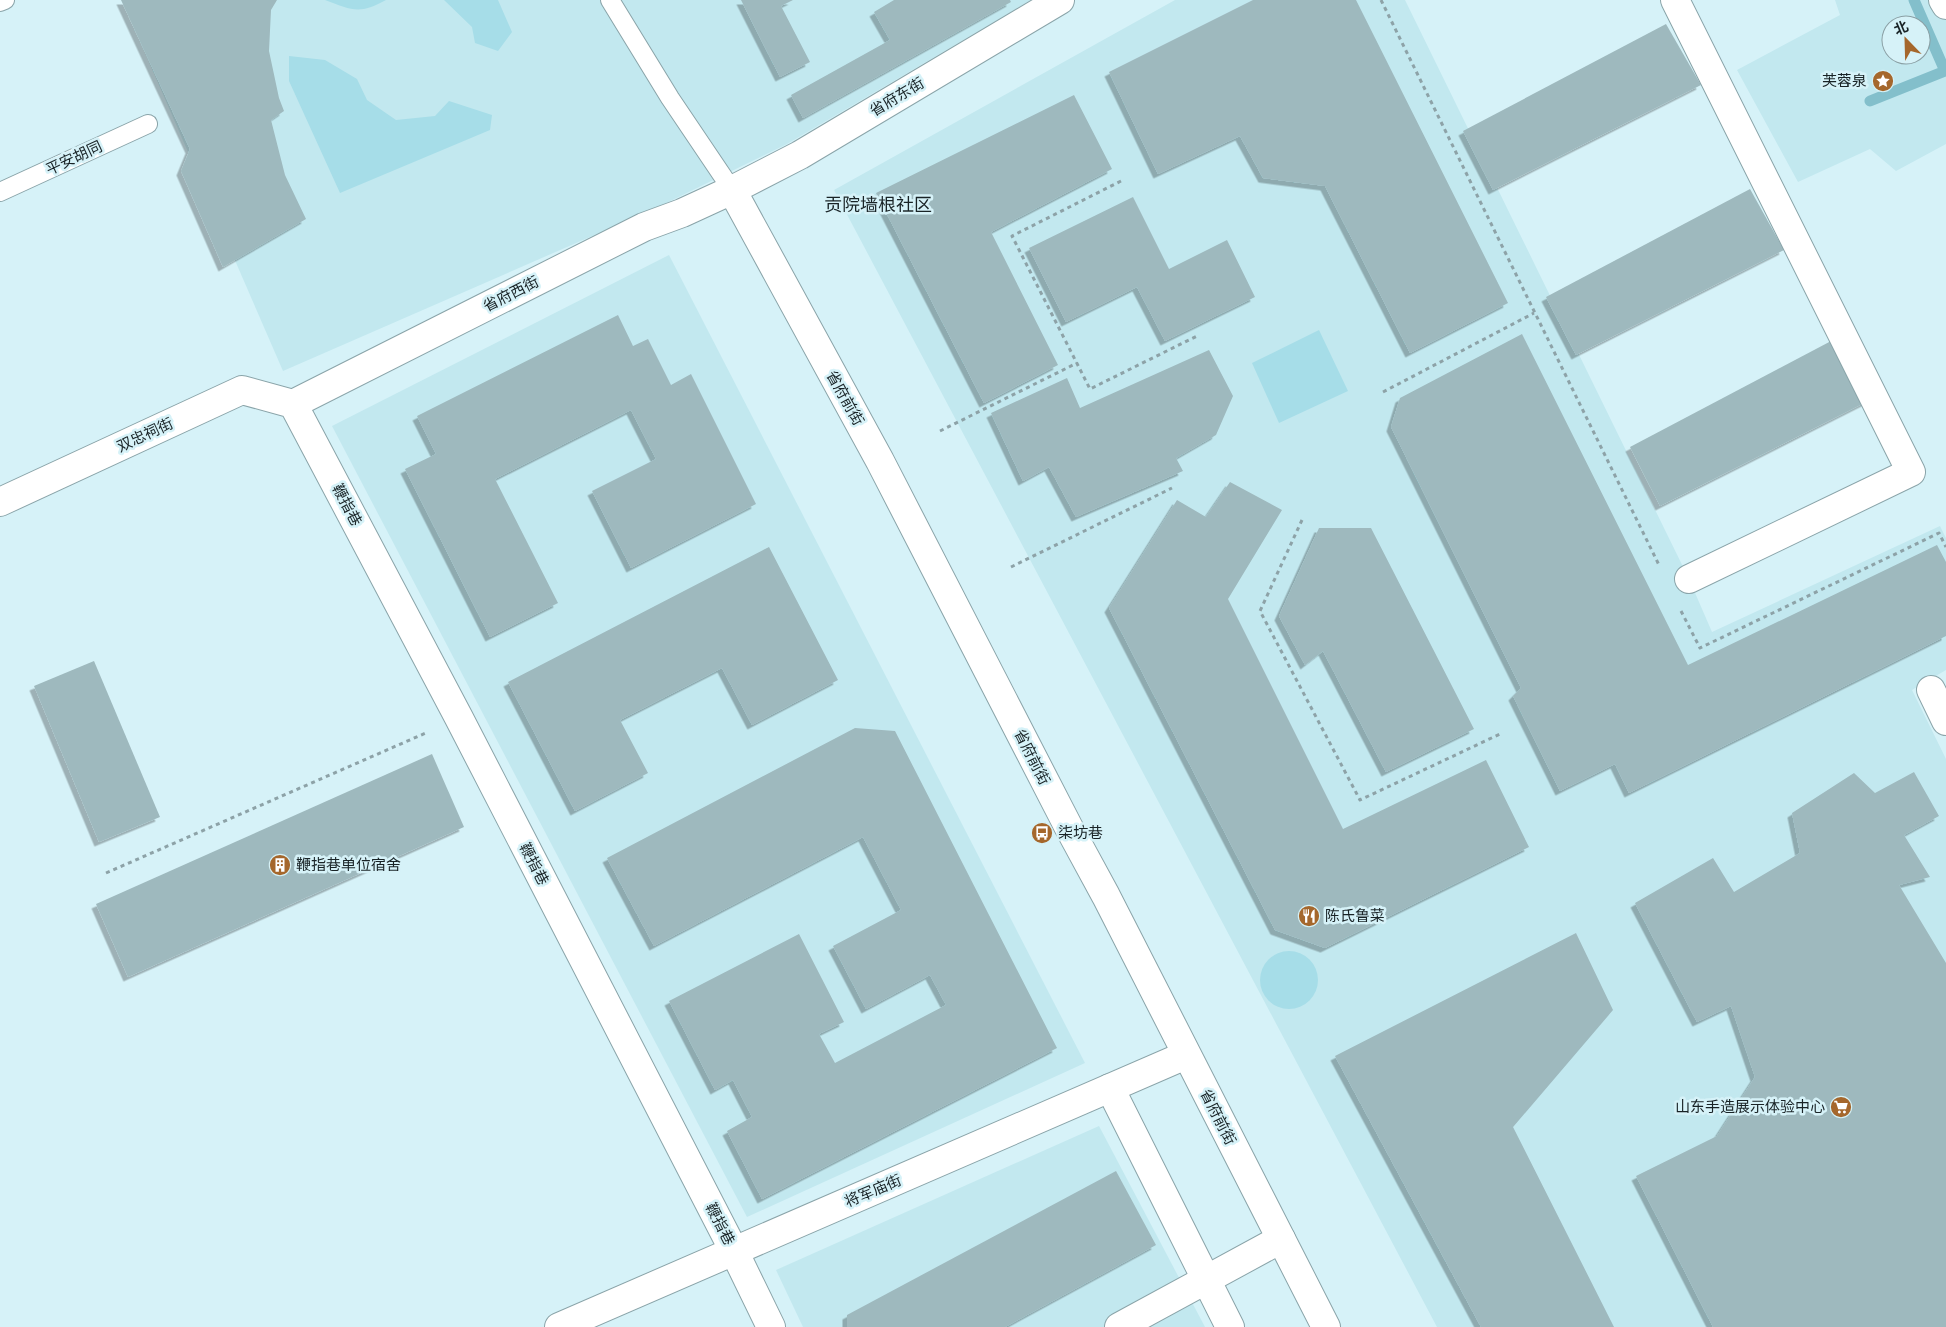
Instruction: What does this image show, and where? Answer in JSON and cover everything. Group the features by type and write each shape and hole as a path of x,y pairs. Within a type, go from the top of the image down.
{"street":[{"path":"1674,0 1910,472 1689,579"},
{"path":"1943,0 1946,5"},
{"name":"省府东街","path":"732,190 800,155 1043,4"},
{"name":"省府西街","path":"293,404 644,227 682,213 732,190"},
{"name":"省府前街","path":"732,190 880,461 1106,896 1326,1327"},
{"name":"双忠祠街","path":"0,502 242,390 293,404"},
{"name":"鞭指巷","path":"293,404 459,718 734,1251 771,1327"},
{"path":"1932,690 1946,721"},
{"name":"将军庙街","path":"560,1327 1186,1055"},
{"path":"1110,1088 1230,1327"},
{"path":"1119,1327 1281,1239"}],"lane":[{"path":"0,2 5,0"},
{"path":"610,0 670,98 732,190"},
{"name":"平安胡同","path":"0,192 148,124"}],"path":[{"path":"1381,0 1661,569"},
{"path":"1121,181 1012,236 1090,389 1200,335"},
{"path":"1383,392 1534,313"},
{"path":"940,431 1077,363"},
{"path":"1011,567 1172,488"},
{"path":"1302,520 1260,611 1360,800 1500,734"},
{"path":"1678,604 1700,648 1939,533 1946,547"},
{"path":"106,873 459,718"}],"shaded area":[{"path":"122,0 1031,0 787,144 654,209 283,371"},
{"path":"325,0 386,0 369,8 356,9"},
{"path":"444,0 498,0 512,32 498,51 475,43 472,27"},
{"path":"1175,0 1405,0 1689,579 1712,632 1940,526 1946,538 1946,670 1912,690 1946,759 1946,1327 1437,1327 834,190"},
{"path":"1835,0 1946,0 1946,144 1896,171 1870,149 1798,182 1737,70 1840,15"},
{"path":"289,56 325,60 357,79 367,100 396,120 435,116 449,101 492,115 490,130 340,193 289,81"},
{"path":"669,255 1085,1063 747,1217 332,426"},
{"path":"1319,330 1348,391 1279,423 1252,363"},
{"path":"1289,951 1305,956 1313,964 1318,980 1313,996 1305,1004 1289,1009 1273,1004 1265,996 1260,980 1265,964 1273,956"},
{"path":"1099,1126 1205,1327 803,1327 776,1270"}],"building":[{"path":"121,0 277,0 271,10 269,51 279,98 284,111 271,120 285,175 306,219 223,267 181,171 190,149"},
{"path":"741,0 793,0 781,6 810,62 780,77"},
{"path":"894,0 1010,0 1011,2 803,118 791,95 890,40 874,12"},
{"path":"1253,0 1356,0 1508,303 1410,353 1325,186 1263,178 1240,136 1158,174 1109,72"},
{"path":"1666,24 1701,85 1493,190 1463,131"},
{"path":"1074,95 1112,169 991,232 1058,365 984,403 876,193"},
{"path":"1750,189 1784,250 1576,355 1546,297"},
{"path":"1133,197 1169,269 1227,240 1255,297 1165,341 1137,287 1066,322 1029,248"},
{"path":"618,315 633,346 648,339 671,385 691,374 756,504 631,568 592,491 656,459 631,410 495,479 558,603 490,637 405,469 436,454 417,416"},
{"path":"1522,334 1688,665 1937,545 1946,562 1946,636 1629,793 1615,764 1560,791 1513,696 1521,688 1391,427 1400,398"},
{"path":"1833,340 1868,401 1660,506 1630,447"},
{"path":"1209,350 1233,396 1216,435 1176,458 1183,471 1076,517 1049,467 1023,481 991,413 1067,378 1080,408"},
{"path":"1230,482 1282,510 1228,599 1343,829 1486,760 1529,847 1325,948 1275,930 1109,608 1177,500 1206,517"},
{"path":"1319,528 1371,528 1474,729 1386,772 1323,651 1305,665 1279,616"},
{"path":"769,547 838,680 752,725 722,668 620,720 648,773 575,811 508,682"},
{"path":"94,661 160,817 99,842 34,686"},
{"path":"855,728 895,731 1057,1048 762,1199 727,1131 752,1117 733,1080 715,1090 669,1001 799,934 844,1022 819,1034 835,1063 946,1005 930,975 866,1009 833,946 901,910 863,837 654,946 607,858"},
{"name":"鞭指巷单位宿舍","path":"432,754 464,827 128,977 96,904"},
{"name":"山东手造展示体验中心","path":"1914,772 1939,816 1904,835 1930,877 1899,885 1946,963 1946,1327 1713,1327 1636,1176 1717,1136 1755,1077 1731,1006 1697,1022 1635,903 1713,858 1734,892 1800,853 1792,813 1854,773 1875,793"},
{"path":"1576,933 1613,1010 1513,1127 1614,1327 1481,1327 1335,1056"},
{"path":"1116,1171 1156,1245 1005,1327 847,1327 847,1315"}],"waterway":[{"path":"1870,101 1945,71 1914,0"}],"place":[{"name":"芙蓉泉","path":"1883,81"},
{"name":"柒坊巷","path":"1042,833"},
{"name":"鞭指巷单位宿舍","path":"280,865"},
{"name":"陈氏鲁菜","path":"1309,916"},
{"name":"山东手造展示体验中心","path":"1841,1107"}],"district":[{"name":"贡院墙根社区","path":"878,205"}]}
